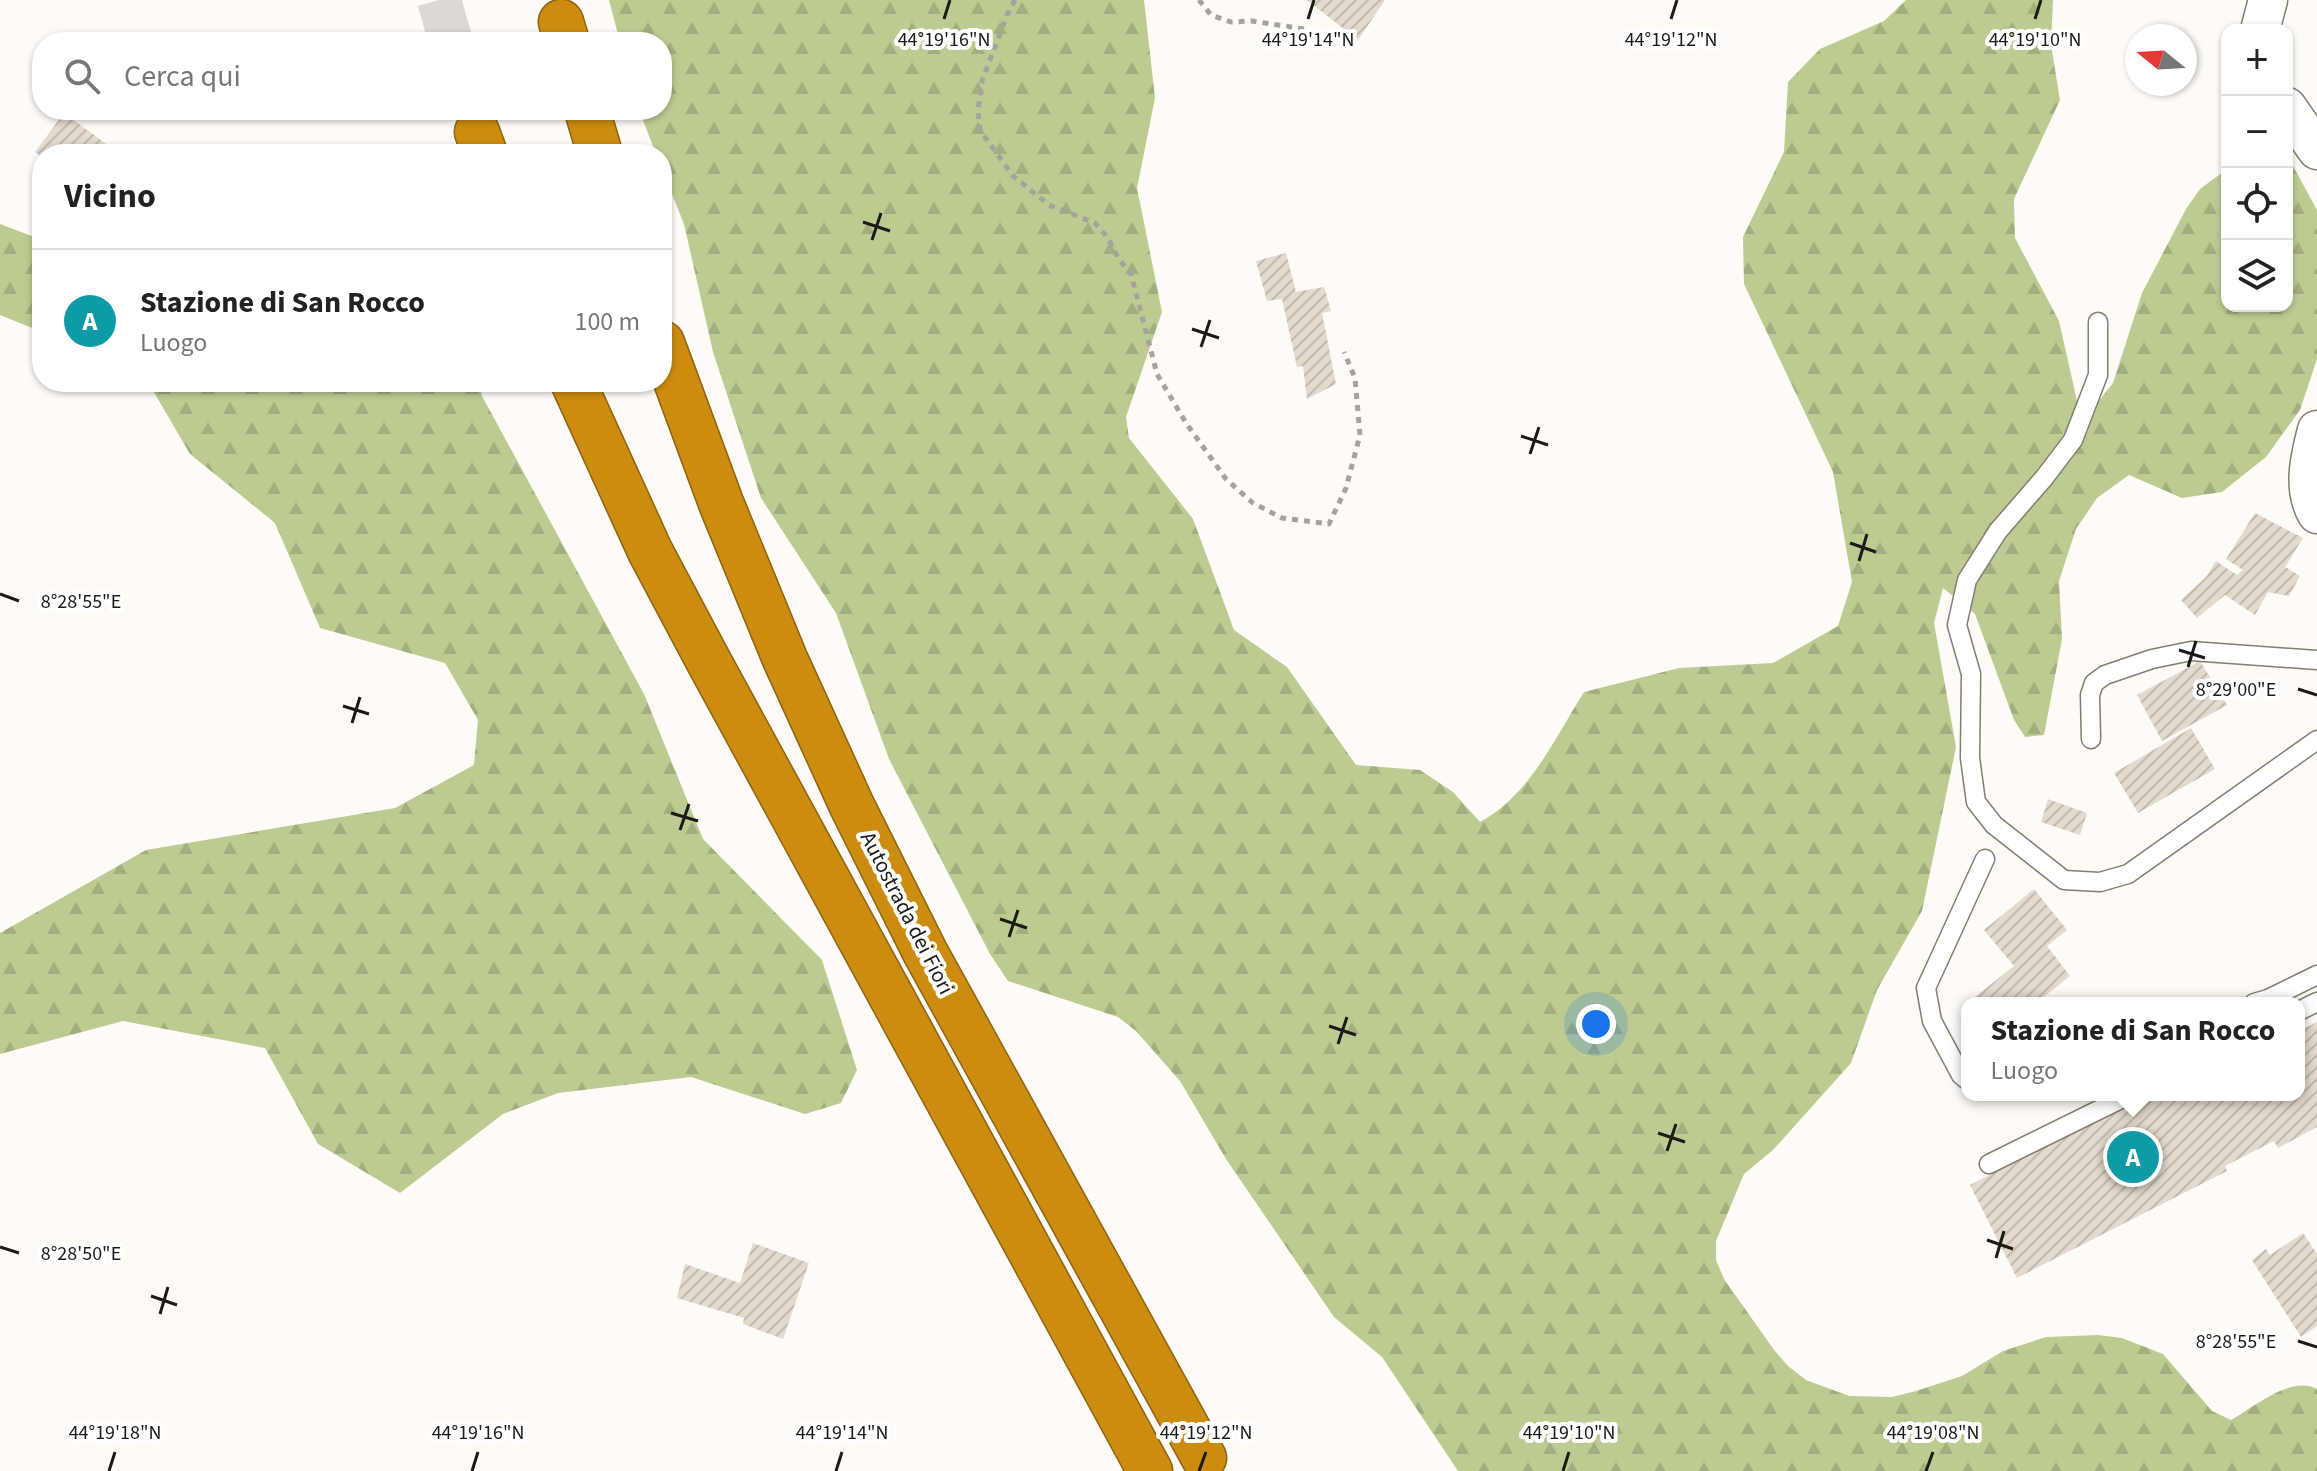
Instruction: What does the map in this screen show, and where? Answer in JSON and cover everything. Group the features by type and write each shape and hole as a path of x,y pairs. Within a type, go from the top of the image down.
{"highway":[{"path":"590,120 597,144"},
{"name":"Autostrada dei Fiori","path":"672,370 721,503 785,659 852,806 925,952 1204,1458"},
{"path":"578,392 650,551 1150,1471"}],"street":[{"path":"2262,24 2268,0"},
{"path":"2293,116 2317,150"},
{"path":"2313,508 2309,461 2317,430"}],"lane":[{"path":"2098,322 2098,375 2073,440 1998,531 1967,580 1957,625 1971,674 1970,758 1976,802 1994,825 2064,880 2100,882 2128,874 2317,740"},
{"path":"2091,739 2090,695 2094,683 2105,675 2152,659 2191,651 2317,660"},
{"path":"1961,1075 1932,1021 1926,988 1985,859"},
{"path":"2272,997 2317,975"},
{"path":"1989,1164 2117,1101"}],"path":[{"path":"1015,0 982,81 978,110 980,130 1013,176 1049,205 1095,223 1108,238 1131,274 1157,374 1186,423 1226,479 1253,503 1282,518 1329,524 1346,488 1360,435 1355,378 1344,352"},
{"path":"1199,0 1211,15 1231,22 1252,21 1310,30"}],"green space":[{"path":"609,0 1144,0 1155,98 1137,188 1162,312 1126,417 1129,438 1193,519 1234,630 1287,667 1356,765 1420,770 1453,792 1480,822 1497,811 1527,782 1584,692 1679,668 1773,663 1838,626 1852,582 1833,472 1744,284 1743,237 1784,152 1788,82 1820,49 1884,21 1906,0 2053,0 2051,45 2060,100 2014,199 2015,238 2059,321 2077,401 2098,402 2113,383 2142,293 2186,209 2200,189 2221,173 2221,312 2293,312 2293,166 2317,210 2317,359 2300,410 2266,457 2222,492 2182,498 2129,475 2097,498 2076,529 2059,581 2062,639 2044,735 2025,737 2014,720 1975,614 1943,588 1934,623 1956,747 1922,911 1877,990 1851,1063 1773,1150 1744,1174 1716,1241 1716,1260 1724,1279 1788,1366 1806,1380 1849,1396 1892,1397 1916,1391 1962,1376 2003,1351 2046,1337 2098,1335 2122,1338 2163,1354 2212,1411 2231,1420 2284,1389 2307,1386 2317,1389 2317,1471 1458,1471 1382,1357 1334,1317 1226,1159 1180,1081 1136,1031 1118,1017 1008,981 990,954 889,759 836,613 761,498 713,352 684,224 672,194 672,144 652,144 643,120 672,120 672,32 617,32"},
{"path":"0,224 32,236 32,328 0,315"},
{"path":"154,392 481,392 644,694 703,839 822,960 857,1070 841,1103 805,1114 691,1077 558,1093 503,1114 400,1193 318,1144 265,1048 123,1021 0,1054 0,933 146,850 395,808 474,765 478,720 445,663 320,628 275,523 190,454"}],"building":[{"path":"1307,0 1385,0 1358,40"},
{"path":"59,120 74,120 106,144 41,144"},
{"path":"1286,253 1296,292 1324,287 1331,311 1322,313 1336,384 1307,399 1303,366 1297,367 1282,299 1267,301 1256,261"},
{"path":"2255,513 2303,538 2285,567 2300,576 2289,596 2268,592 2255,615 2225,595 2197,618 2181,600 2206,577 2216,561 2237,575 2243,570 2226,559"},
{"path":"2200,661 2227,705 2162,741 2137,695"},
{"path":"2191,728 2215,769 2138,813 2114,773"},
{"path":"2048,799 2087,813 2080,835 2041,822"},
{"path":"2034,889 2067,930 2047,946 2070,976 2044,997 1975,997 2014,966 1984,930"},
{"path":"2317,1022 2317,1127 2278,1148 2274,1141 2225,1166 2227,1171 2017,1278 1970,1185 2133,1101 2305,1101 2305,1028"},
{"path":"2303,1233 2317,1254 2317,1326 2301,1337 2252,1260 2266,1249 2270,1255"},
{"path":"753,1243 809,1263 783,1339 743,1324 744,1318 677,1298 685,1264 740,1283"}],"tunnel":[{"path":"439,0 448,32"}],"place":[{"name":"Stazione di San Rocco","path":"2133,1157"}]}
